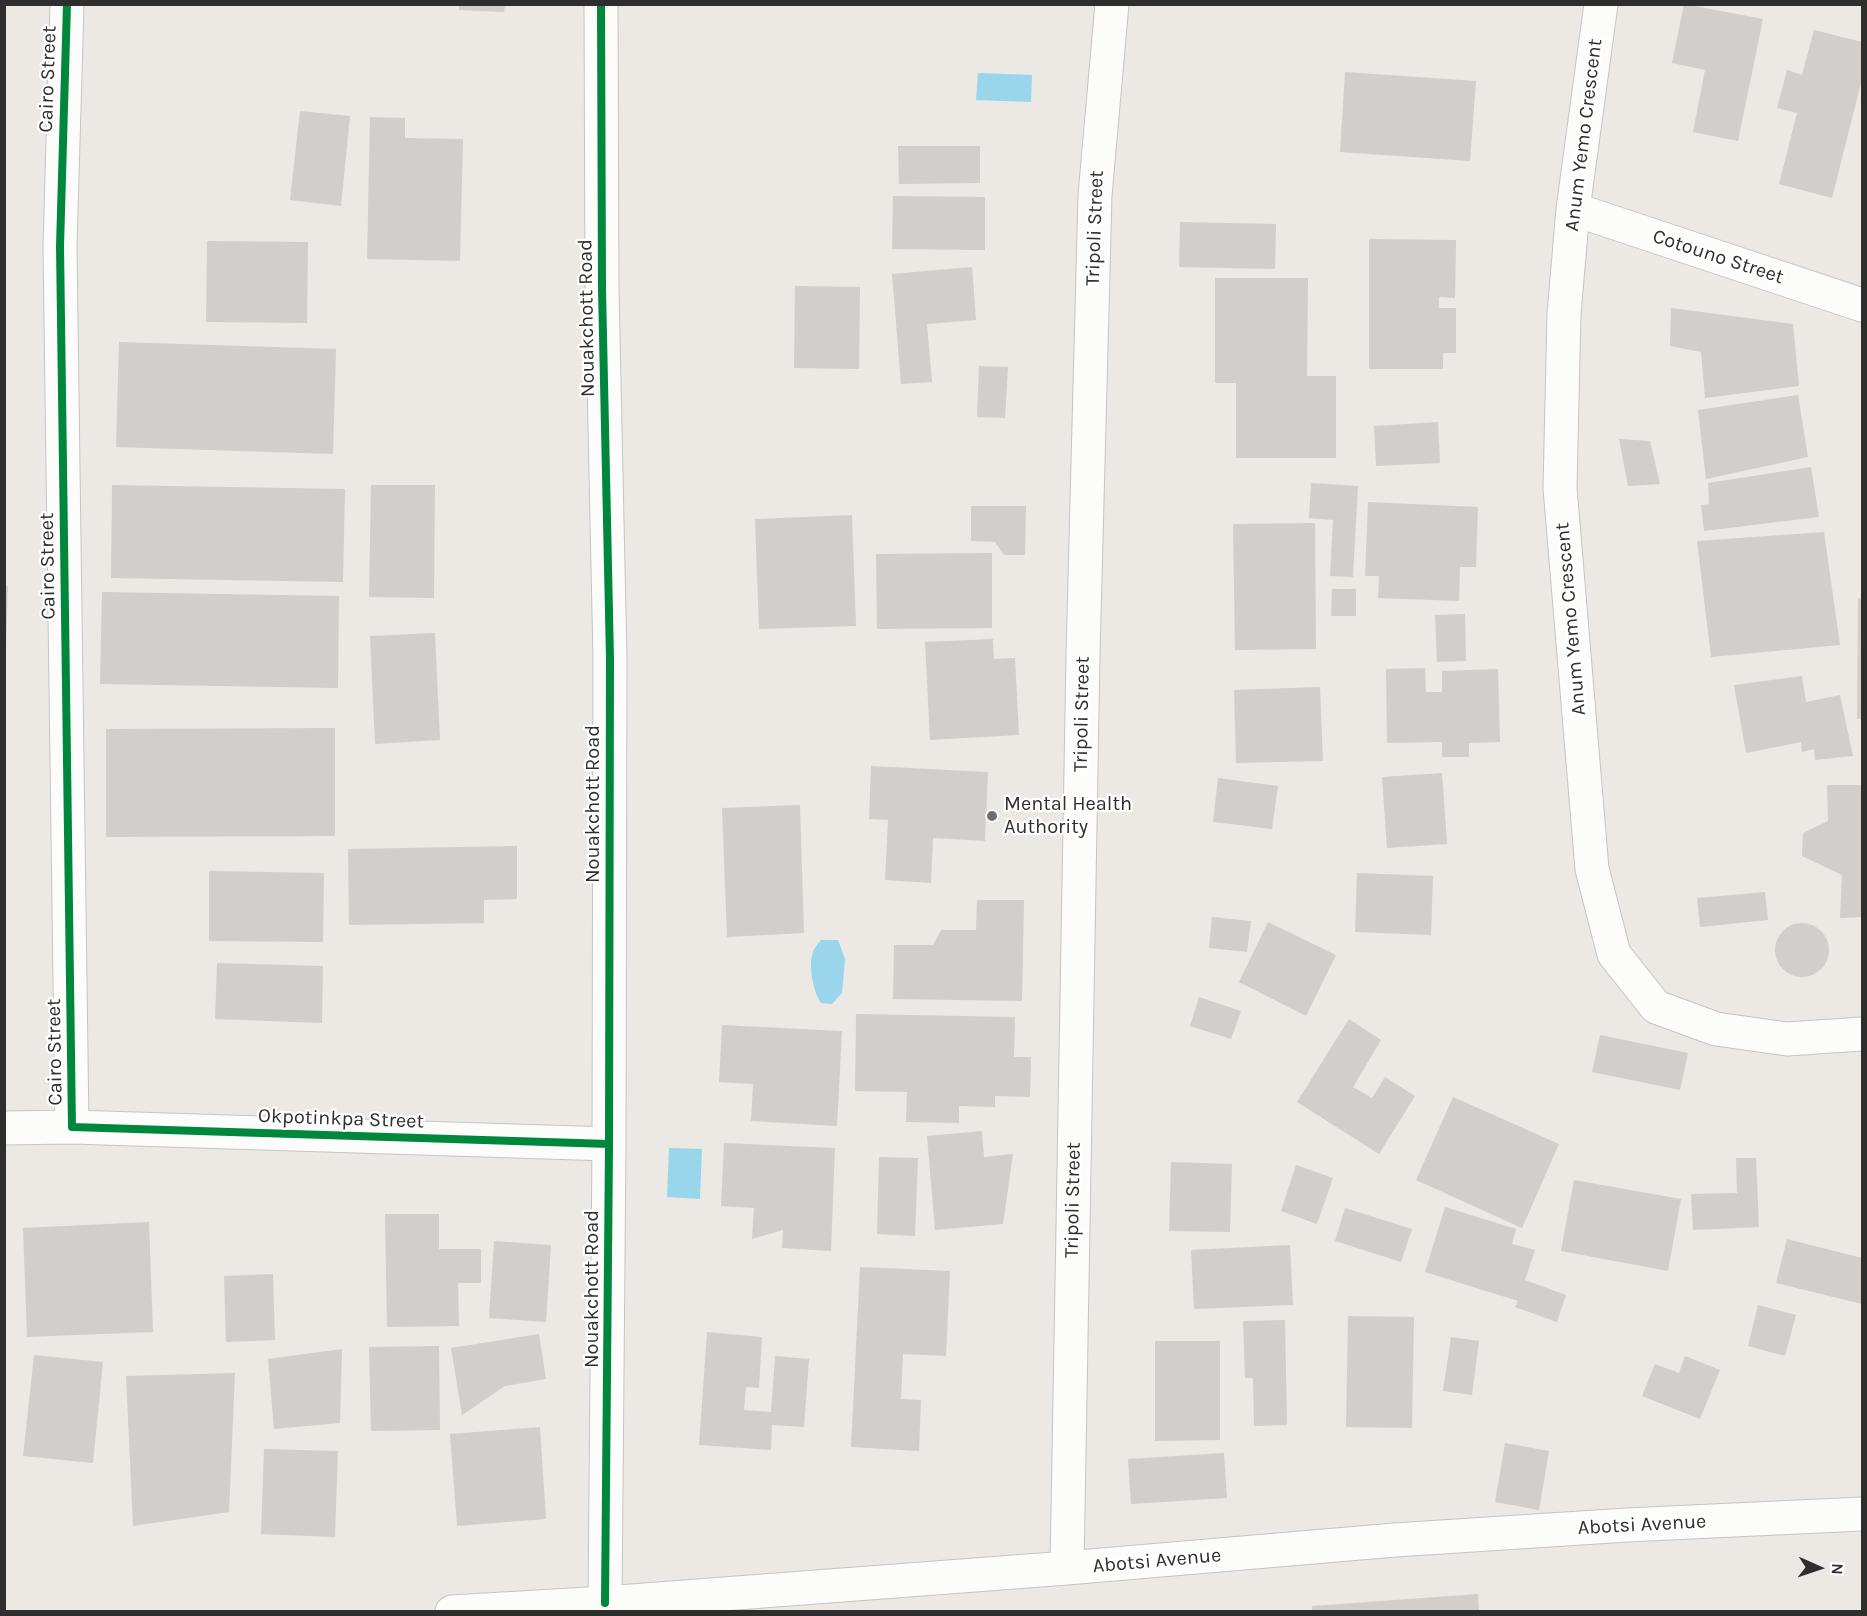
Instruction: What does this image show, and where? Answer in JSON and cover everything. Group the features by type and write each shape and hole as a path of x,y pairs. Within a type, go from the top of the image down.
{"street":[{"name":"Cairo Street","path":"67,4 60,246 72,1127"},
{"name":"Nouakchott Road","path":"601,4 603,301 610,659 605,1603"},
{"name":"Tripoli Street","path":"1067,1568 1083,667 1095,195 1112,4"},
{"name":"Anum Yemo Crescent","path":"1601,4 1573,209 1564,314 1560,488 1593,869 1614,954 1656,1007 1716,1029 1787,1039 1863,1034"},
{"name":"Cotouno Street","path":"1573,209 1863,305"},
{"name":"Okpotinkpa Street","path":"4,1128 72,1127 609,1144"},
{"name":"Abotsi Avenue","path":"452,1611 605,1603 1067,1568 1395,1540 1627,1525 1863,1514"}],"water":[{"path":"978,73 1032,75 1031,102 976,100"},
{"path":"821,940 838,940 845,959 842,993 832,1004 821,1003 812,978 811,964 814,949"},
{"path":"669,1148 702,1149 700,1199 667,1197"}],"building":[{"path":"459,4 505,4 504,12 459,10"},
{"path":"1684,4 1763,19 1738,141 1693,132 1705,70 1672,63"},
{"path":"1814,30 1862,42 1862,79 1832,198 1779,184 1797,113 1777,108 1787,70 1802,75"},
{"path":"1345,72 1476,81 1470,161 1340,152"},
{"path":"300,111 350,116 341,206 290,200"},
{"path":"370,117 405,118 405,138 463,139 460,261 367,259"},
{"path":"898,146 980,146 980,183 899,184"},
{"path":"893,196 985,197 985,250 892,249"},
{"path":"1180,222 1276,224 1275,269 1179,267"},
{"path":"1369,239 1456,240 1455,298 1439,297 1439,308 1456,308 1456,353 1443,353 1443,369 1369,369"},
{"path":"207,241 308,242 307,323 206,322"},
{"path":"972,267 976,320 927,324 932,382 901,384 892,274"},
{"path":"1215,278 1308,278 1307,376 1336,376 1336,458 1236,458 1236,383 1215,383"},
{"path":"795,286 860,287 859,369 794,368"},
{"path":"1671,308 1793,324 1799,386 1705,398 1701,352 1670,346"},
{"path":"119,342 336,349 333,454 116,447"},
{"path":"979,366 1008,367 1005,418 977,417"},
{"path":"1798,395 1808,457 1706,479 1698,410"},
{"path":"1438,422 1440,463 1376,466 1374,426"},
{"path":"1619,439 1650,441 1660,484 1628,486"},
{"path":"1811,467 1819,517 1704,531 1701,505 1709,504 1708,483"},
{"path":"1311,483 1358,486 1353,577 1330,576 1333,520 1309,518"},
{"path":"112,485 345,489 343,582 111,578"},
{"path":"371,485 435,485 434,598 369,597"},
{"path":"1368,502 1478,507 1476,567 1460,567 1459,601 1378,598 1379,576 1365,576"},
{"path":"971,506 1026,506 1025,555 1004,555 995,542 971,541"},
{"path":"852,515 856,626 759,629 755,519"},
{"path":"1315,523 1316,649 1235,650 1233,524"},
{"path":"1824,532 1840,645 1711,657 1697,541"},
{"path":"992,553 992,628 877,629 876,554"},
{"path":"4,586 8,586 6,649 4,649"},
{"path":"1332,589 1356,589 1356,616 1331,616"},
{"path":"102,592 339,596 338,688 100,684"},
{"path":"1858,598 1862,599 1862,719 1857,719"},
{"path":"1465,614 1466,661 1437,662 1435,615"},
{"path":"435,633 440,740 375,744 370,636"},
{"path":"993,639 994,659 1015,658 1019,735 930,740 925,642"},
{"path":"1425,668 1426,692 1442,692 1442,671 1498,669 1500,742 1469,743 1469,757 1442,757 1442,742 1387,743 1386,669"},
{"path":"1802,676 1806,702 1840,695 1853,756 1815,760 1814,749 1802,752 1801,742 1746,753 1734,685"},
{"path":"1320,687 1323,761 1236,763 1234,690"},
{"path":"335,728 335,836 106,837 106,729"},
{"path":"871,766 988,772 985,841 933,838 931,883 885,880 888,820 869,819"},
{"path":"1442,773 1447,844 1387,848 1382,777"},
{"path":"1218,778 1278,786 1272,829 1213,822"},
{"path":"1827,785 1862,785 1862,917 1840,918 1842,875 1802,856 1803,833 1828,821"},
{"path":"800,805 804,933 727,937 722,808"},
{"path":"517,846 517,899 484,900 484,923 349,925 348,849"},
{"path":"209,871 324,873 323,942 209,941"},
{"path":"1357,873 1433,876 1431,935 1355,932"},
{"path":"1765,892 1768,920 1700,927 1697,898"},
{"path":"977,900 1024,900 1022,1001 893,999 894,945 933,945 941,930 976,930"},
{"path":"1212,917 1251,921 1247,952 1209,948"},
{"path":"1268,922 1336,955 1306,1016 1239,982"},
{"path":"1797,923 1807,923 1821,931 1827,940 1829,950 1827,960 1821,969 1807,977 1797,977 1780,965 1775,955 1775,945 1787,928"},
{"path":"217,963 323,966 322,1023 215,1019"},
{"path":"1199,997 1241,1011 1231,1039 1190,1026"},
{"path":"856,1014 1015,1017 1014,1057 1031,1057 1030,1097 995,1096 995,1107 959,1106 959,1123 906,1122 907,1092 855,1091"},
{"path":"1349,1019 1381,1040 1353,1087 1372,1098 1385,1077 1415,1096 1379,1154 1297,1102"},
{"path":"722,1025 842,1031 837,1126 751,1121 753,1084 719,1082"},
{"path":"1600,1035 1688,1053 1680,1090 1592,1072"},
{"path":"1453,1097 1559,1144 1522,1228 1416,1180"},
{"path":"982,1131 984,1157 1013,1154 1003,1224 935,1230 927,1136"},
{"path":"724,1143 835,1148 831,1251 782,1248 783,1230 752,1239 754,1208 721,1206"},
{"path":"879,1157 918,1158 915,1236 877,1234"},
{"path":"1736,1158 1756,1158 1759,1227 1693,1230 1691,1194 1737,1193"},
{"path":"1171,1162 1232,1164 1230,1232 1169,1231"},
{"path":"1296,1165 1333,1178 1317,1224 1281,1211"},
{"path":"1574,1180 1681,1199 1668,1271 1561,1251"},
{"path":"1445,1207 1516,1229 1512,1244 1535,1250 1525,1280 1566,1295 1557,1322 1515,1307 1518,1301 1425,1272"},
{"path":"1345,1208 1412,1229 1401,1262 1335,1241"},
{"path":"385,1214 439,1214 439,1249 481,1249 481,1283 458,1283 459,1326 387,1327"},
{"path":"149,1222 153,1332 27,1337 23,1228"},
{"path":"1787,1239 1862,1258 1862,1304 1776,1283"},
{"path":"494,1241 551,1245 546,1322 489,1318"},
{"path":"1290,1245 1293,1305 1194,1309 1191,1250"},
{"path":"860,1267 950,1271 946,1356 903,1354 901,1399 921,1400 919,1451 851,1447"},
{"path":"273,1274 275,1340 226,1342 224,1276"},
{"path":"1758,1305 1796,1315 1785,1356 1748,1346"},
{"path":"1348,1316 1414,1317 1412,1428 1346,1427"},
{"path":"1285,1320 1287,1425 1254,1426 1253,1378 1245,1378 1243,1321"},
{"path":"707,1332 762,1337 759,1388 746,1387 744,1410 771,1412 775,1356 809,1359 804,1427 772,1425 771,1450 699,1445"},
{"path":"539,1334 546,1379 505,1386 462,1415 451,1348"},
{"path":"1451,1337 1479,1341 1472,1395 1443,1391"},
{"path":"1155,1341 1220,1341 1220,1440 1155,1441"},
{"path":"439,1346 440,1430 371,1431 369,1347"},
{"path":"342,1349 340,1423 274,1429 268,1359"},
{"path":"34,1355 103,1362 93,1463 23,1456"},
{"path":"1685,1356 1720,1370 1700,1419 1642,1396 1655,1364 1679,1373"},
{"path":"235,1373 229,1512 133,1526 126,1376"},
{"path":"540,1427 546,1519 457,1526 450,1434"},
{"path":"1505,1443 1549,1451 1539,1510 1495,1502"},
{"path":"264,1449 338,1451 335,1537 261,1534"},
{"path":"1224,1453 1227,1498 1131,1504 1128,1459"},
{"path":"1478,1594 1479,1612 1312,1612 1312,1606"}],"cycle path":[{"path":"67,4 60,246 72,1127 609,1144"},
{"path":"601,4 602,289 610,659 605,1603"}],"place":[{"name":"Mental Health Authority","path":"992,816"}]}
